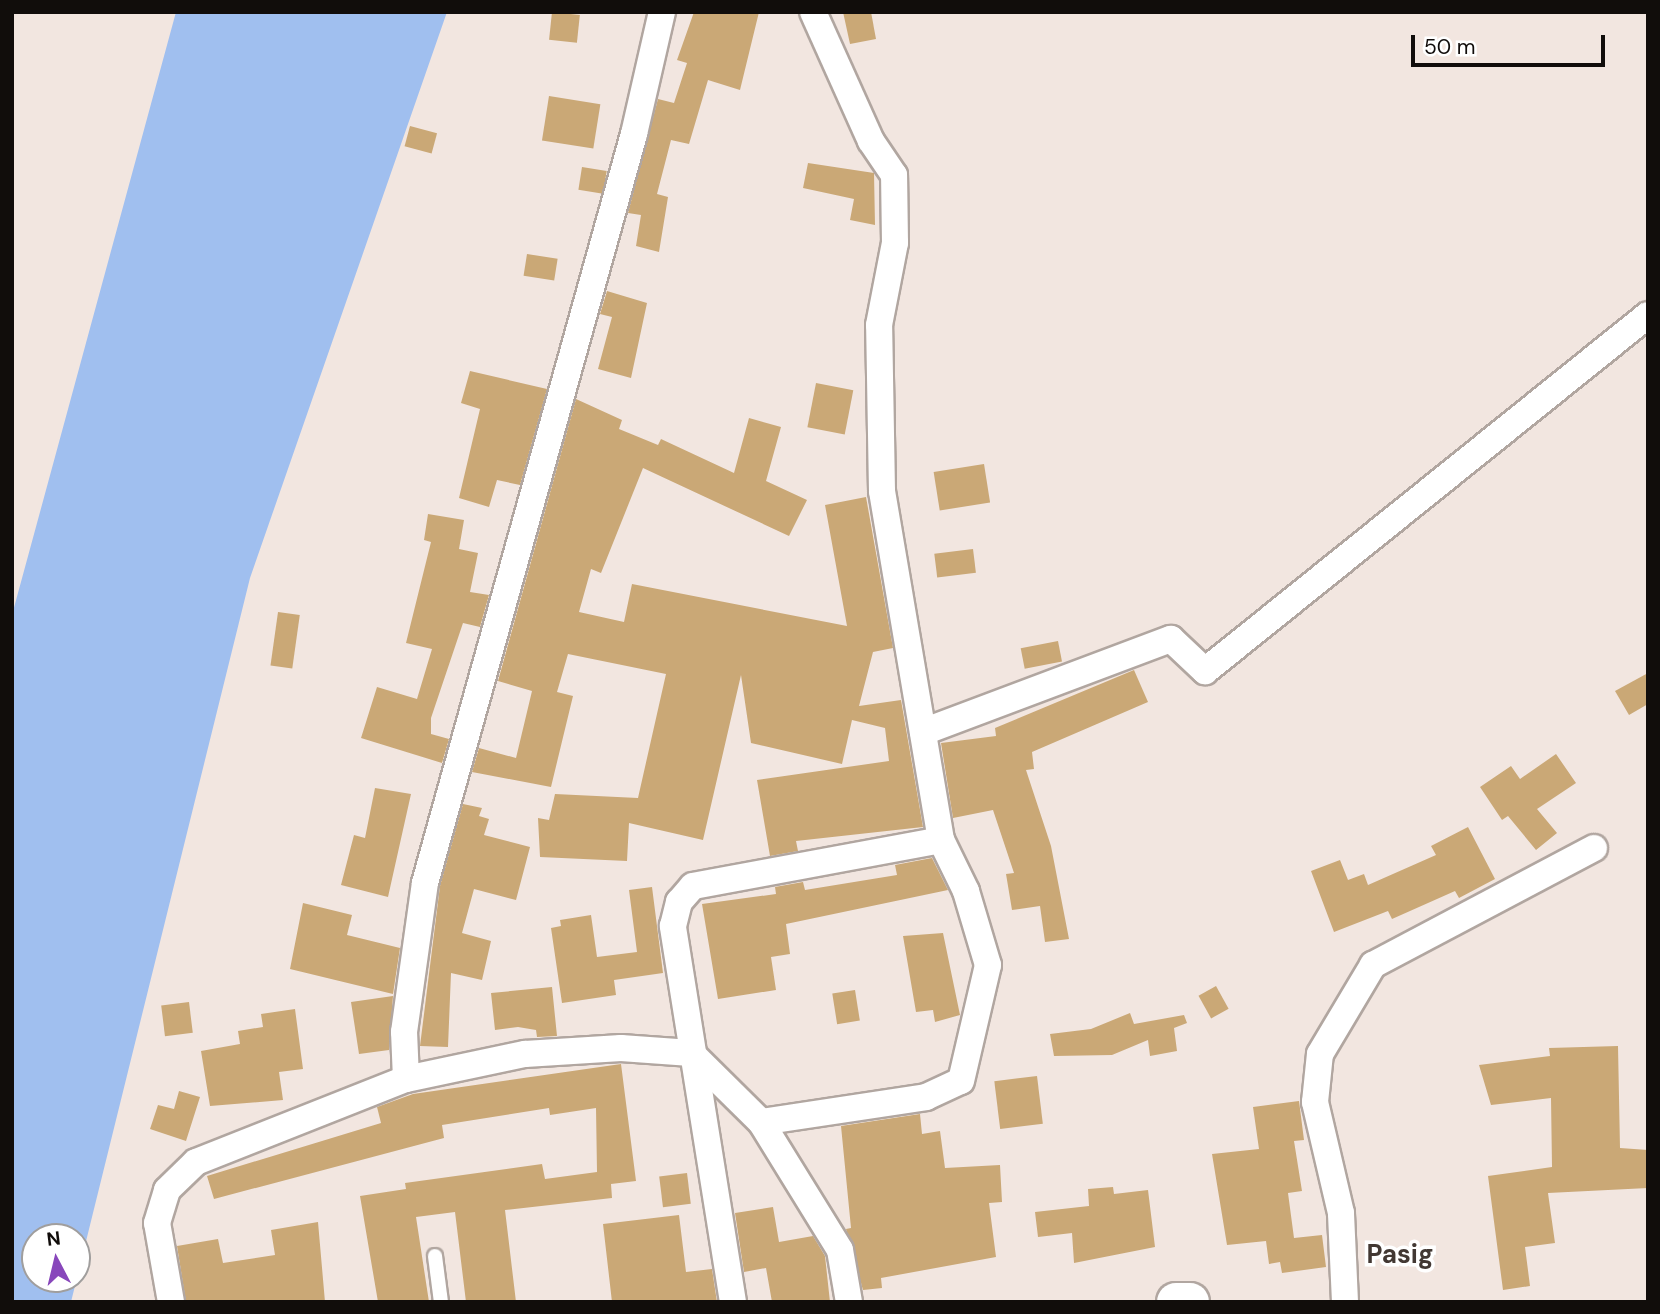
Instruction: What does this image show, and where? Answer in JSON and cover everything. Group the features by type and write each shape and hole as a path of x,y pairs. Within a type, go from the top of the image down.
{"main road":[{"path":"1176,1302 1190,1302"}],"street":[{"path":"406,1079 404,1032 425,883 631,147 662,12"},
{"path":"761,1122 926,1097 961,1081 988,965 966,891 941,840 882,491 879,325 895,243 894,175 871,141 813,12"},
{"path":"923,732 1171,639 1205,671 1648,315"},
{"path":"733,1302 691,1053 673,926 693,886 941,840"},
{"path":"1345,1302 1341,1213 1315,1102 1320,1054 1373,965 1594,848"},
{"path":"171,1302 158,1223 167,1190 196,1162 406,1079 525,1054 621,1048 691,1053 761,1122 840,1250 849,1302"}],"lane":[{"path":"435,1256 441,1302"}],"water":[{"path":"176,12 447,12 250,578 91,1223 21,1223 21,1293 73,1293 71,1302 12,1302 12,615"}],"building":[{"path":"552,12 580,15 577,43 549,40"},
{"path":"694,12 759,12 740,90 708,80 689,144 671,140 657,194 668,197 659,252 636,246 641,215 628,213 658,99 674,103 687,63 677,60"},
{"path":"843,12 871,12 876,39 850,44"},
{"path":"549,96 600,104 593,149 542,140"},
{"path":"410,126 437,133 432,154 405,146"},
{"path":"808,163 874,173 875,225 850,220 854,199 803,188"},
{"path":"582,167 607,171 603,194 578,190"},
{"path":"527,254 558,259 554,281 524,276"},
{"path":"607,291 647,303 631,378 598,369 612,317 600,314"},
{"path":"470,371 547,389 520,485 497,480 489,507 459,498 480,409 461,403"},
{"path":"816,383 853,390 845,434 807,427"},
{"path":"576,399 622,420 619,429 658,445 661,439 734,473 749,418 781,427 766,481 807,500 789,536 643,468 601,573 591,569 579,612 624,622 632,584 847,626 825,505 866,497 893,648 873,652 859,706 901,700 923,827 796,841 798,851 770,856 757,780 889,761 885,728 852,720 842,764 751,743 741,675 703,840 629,823 627,861 540,857 538,818 549,820 555,794 638,798 666,674 568,654 557,692 573,696 551,787 472,772 479,748 516,758 532,691 498,681"},
{"path":"984,464 990,503 940,510 934,472"},
{"path":"428,514 464,520 459,549 478,553 470,592 489,595 480,627 463,623 431,718 431,734 449,739 442,763 361,738 377,687 417,699 432,649 406,643 431,542 424,540"},
{"path":"973,549 976,573 937,578 934,554"},
{"path":"278,612 300,615 292,669 270,665"},
{"path":"1058,641 1062,662 1025,669 1021,648"},
{"path":"1134,670 1148,702 1032,752 1034,769 1026,770 1051,846 1069,939 1045,942 1040,906 1012,910 1006,874 1014,873 993,810 953,818 941,743 996,736 995,728"},
{"path":"1648,673 1648,704 1629,715 1615,691"},
{"path":"1556,754 1576,783 1537,809 1557,833 1536,850 1508,816 1502,820 1480,787 1511,766 1520,779"},
{"path":"375,788 411,794 388,897 341,885 354,835 365,838"},
{"path":"463,804 482,808 479,816 489,819 484,835 530,847 516,900 474,889 462,933 491,941 482,980 451,973 448,1047 420,1046 440,886"},
{"path":"1468,827 1495,879 1459,898 1455,891 1392,919 1388,911 1334,932 1311,871 1340,860 1348,880 1364,874 1368,885 1436,855 1431,846"},
{"path":"932,858 948,890 786,924 790,954 771,957 776,990 718,999 702,904 776,894 775,887 803,882 805,890 897,875 895,865"},
{"path":"652,887 663,973 614,980 616,995 562,1003 551,928 561,926 560,920 591,915 597,957 637,952 629,890"},
{"path":"303,903 352,915 347,935 400,948 393,994 290,969"},
{"path":"943,933 960,1015 935,1022 933,1010 916,1012 903,936"},
{"path":"1216,986 1229,1009 1211,1018 1199,996"},
{"path":"552,987 557,1036 537,1037 536,1030 518,1027 495,1030 491,993"},
{"path":"855,990 860,1021 837,1024 832,994"},
{"path":"393,996 389,1050 359,1054 351,1002"},
{"path":"189,1002 193,1033 165,1036 161,1005"},
{"path":"295,1009 303,1069 279,1072 283,1100 210,1106 201,1051 240,1044 238,1031 263,1027 261,1014"},
{"path":"1130,1013 1134,1024 1184,1015 1187,1023 1174,1028 1177,1051 1150,1056 1148,1040 1112,1055 1054,1056 1050,1034 1091,1029"},
{"path":"1618,1046 1620,1148 1648,1150 1648,1188 1548,1193 1555,1243 1525,1247 1530,1286 1503,1290 1488,1176 1552,1167 1551,1098 1491,1105 1479,1065 1550,1056 1549,1048"},
{"path":"621,1064 636,1181 611,1184 612,1198 505,1210 516,1302 466,1302 455,1212 416,1217 429,1302 378,1302 360,1196 406,1189 405,1183 542,1164 545,1179 597,1172 596,1108 550,1115 549,1108 442,1125 444,1138 214,1199 207,1176 381,1123 377,1107 413,1094"},
{"path":"1037,1076 1043,1124 1000,1129 994,1081"},
{"path":"179,1091 200,1097 186,1141 150,1129 158,1105 174,1109"},
{"path":"1299,1101 1304,1140 1294,1141 1302,1191 1288,1193 1294,1238 1322,1235 1326,1267 1282,1273 1280,1262 1269,1264 1266,1241 1227,1245 1212,1154 1259,1149 1253,1107"},
{"path":"920,1114 922,1134 940,1131 945,1168 1000,1165 1002,1202 989,1203 996,1257 881,1278 882,1288 863,1290 846,1229 851,1228 841,1126"},
{"path":"687,1173 691,1204 663,1207 659,1176"},
{"path":"1113,1187 1114,1194 1148,1190 1155,1247 1074,1263 1072,1233 1038,1237 1035,1212 1089,1206 1088,1189"},
{"path":"773,1207 779,1242 813,1236 825,1256 830,1302 772,1302 766,1268 744,1272 735,1213"},
{"path":"679,1215 686,1272 712,1269 717,1302 612,1302 603,1224"},
{"path":"318,1222 325,1302 186,1302 177,1246 218,1239 223,1263 275,1255 271,1230"}],"district":[{"name":"Pasig","path":"1400,1255"}]}
